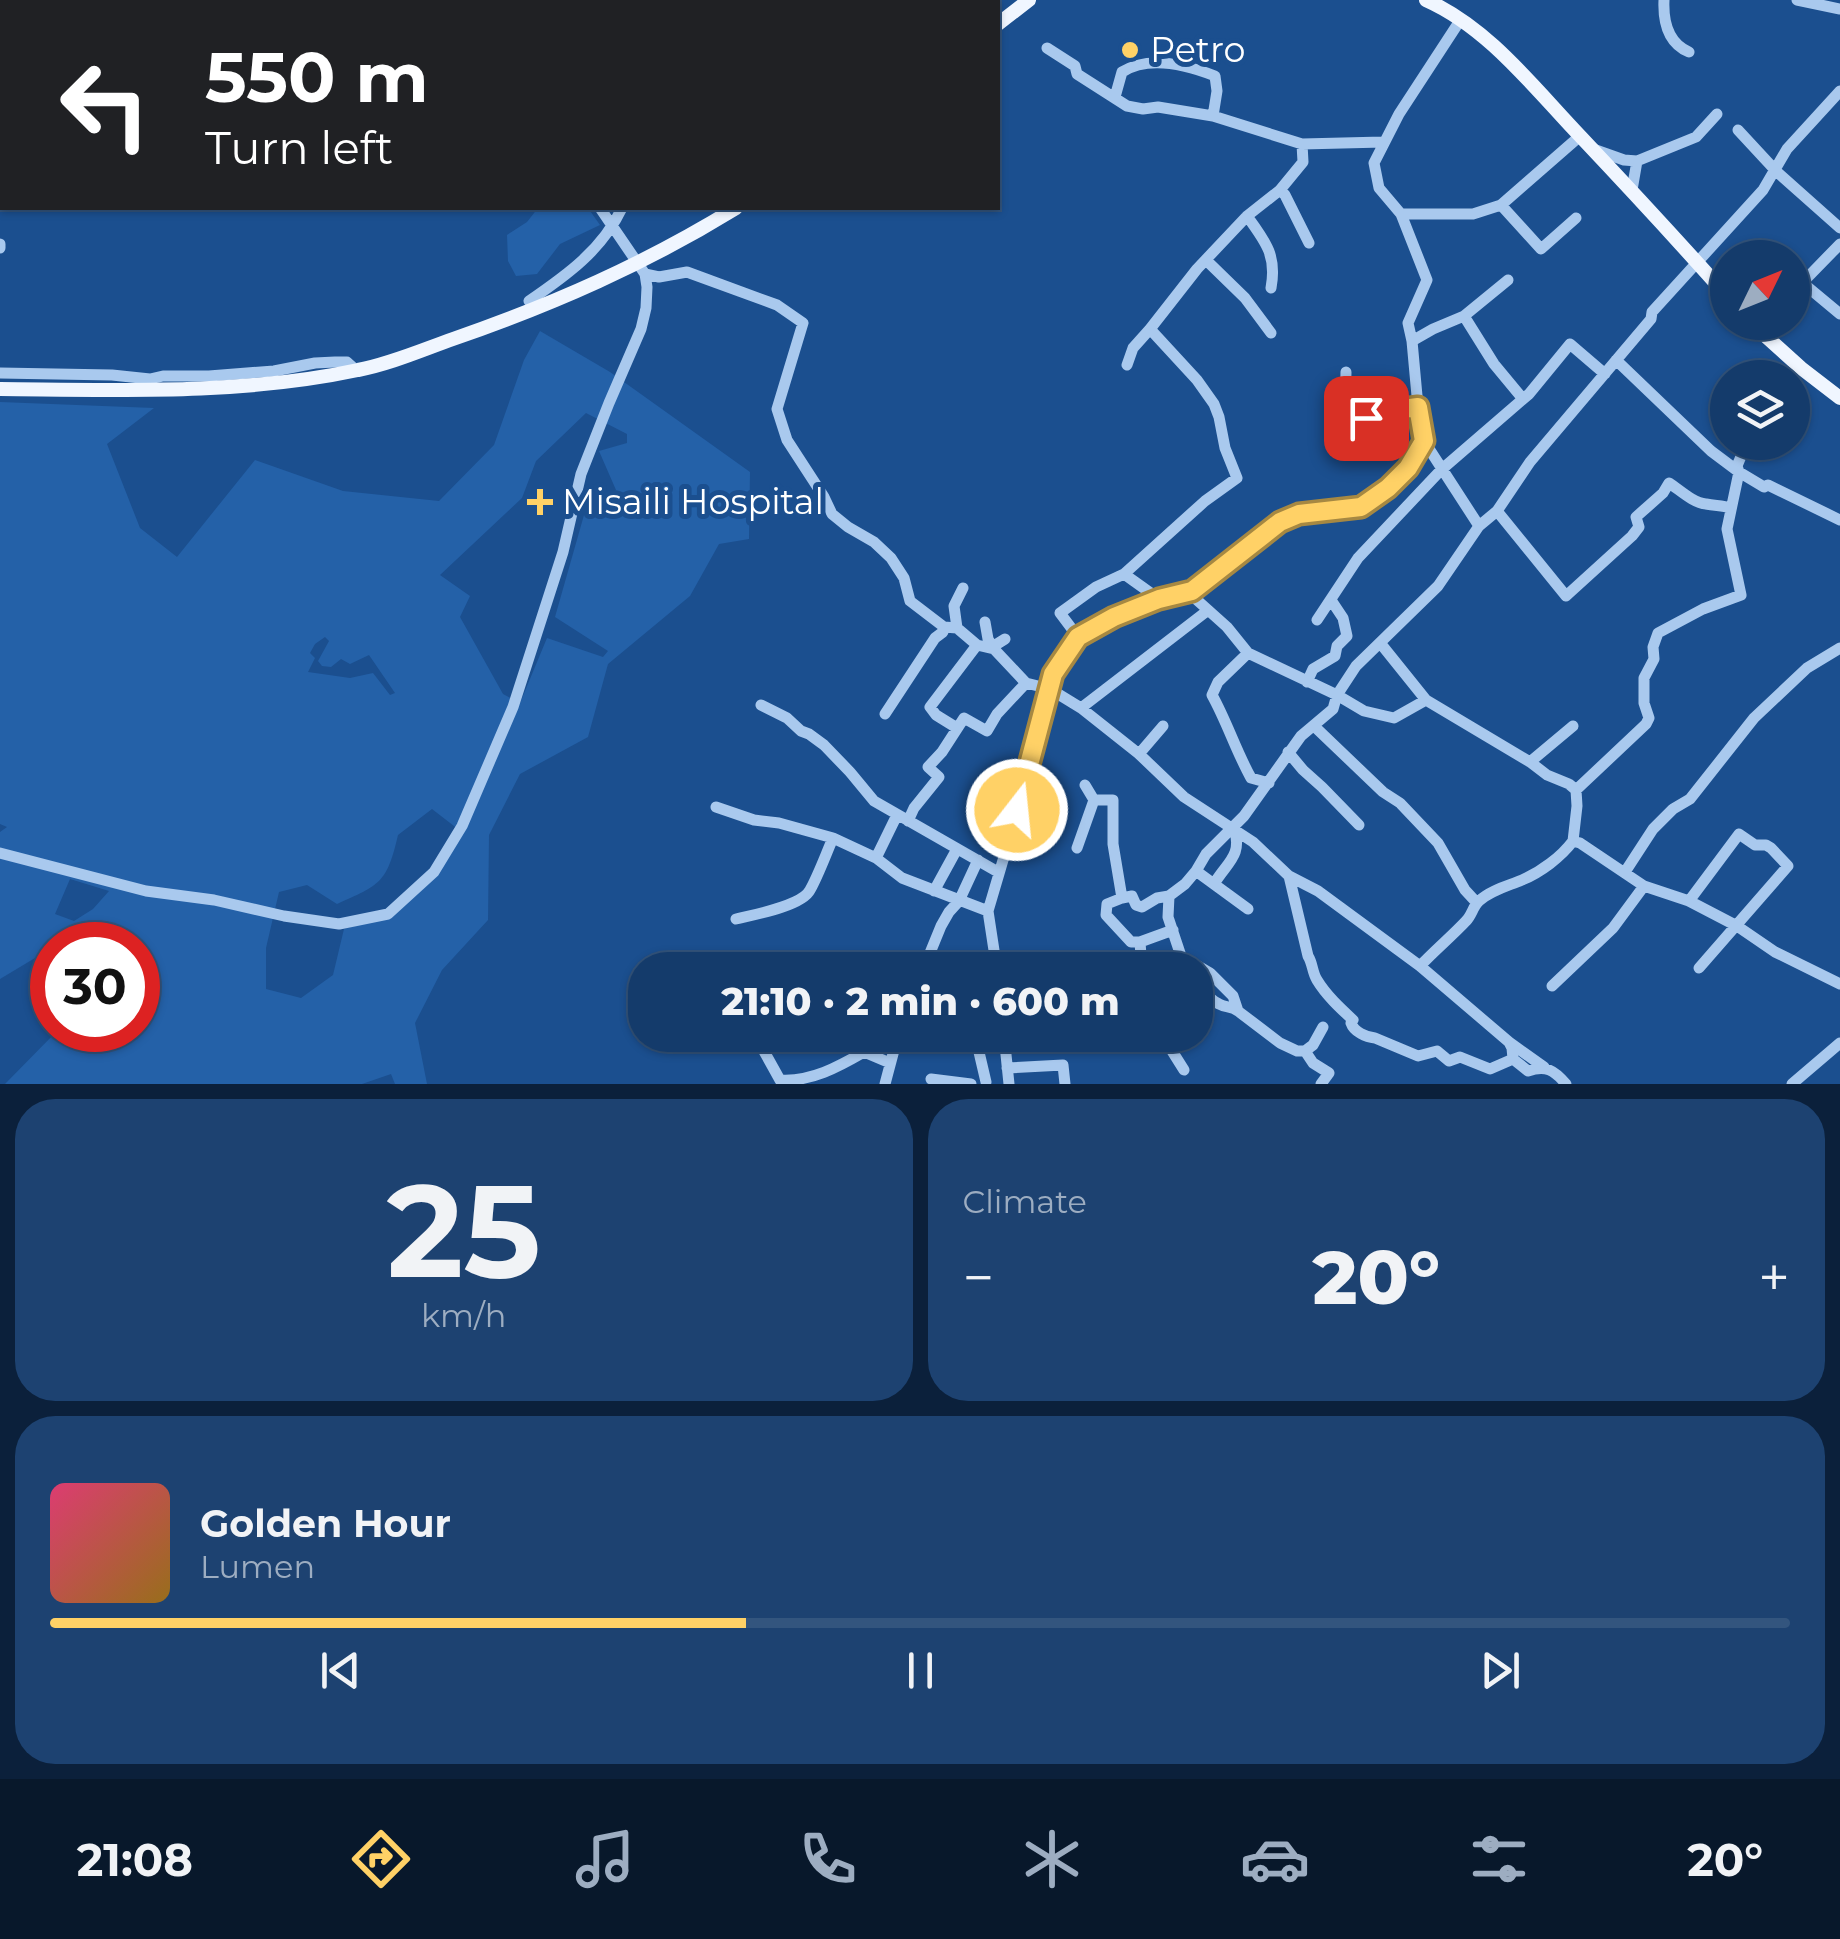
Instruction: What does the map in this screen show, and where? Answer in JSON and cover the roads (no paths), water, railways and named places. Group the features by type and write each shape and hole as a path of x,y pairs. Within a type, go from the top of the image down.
{"main road":[{"path":"1000,22 1029,0"},
{"path":"1437,2 1500,53 1710,277"},
{"path":"0,390 236,387 357,370 522,314 641,268 733,210"},
{"path":"1766,340 1784,360"},
{"path":"1810,381 1840,398"}],"street":[{"path":"1664,0 1671,39 1689,52"},
{"path":"1797,0 1840,9"},
{"path":"1461,19 1383,142 1374,163 1379,188 1401,214 1427,280 1408,323 1424,441 1478,526"},
{"path":"1046,48 1075,66 1077,74 1127,106 1214,116 1302,144 1383,142"},
{"path":"1115,96 1122,72 1133,66 1191,66 1215,76 1218,91 1214,116"},
{"path":"1173,930 1131,942 1106,915 1108,904 1132,896 1136,906 1142,907 1185,884 1206,854 1234,828 1301,736 1333,709 1356,666 1438,586 1478,526 1496,511 1530,462 1651,320 1652,312 1763,190 1787,150 1840,91"},
{"path":"1592,149 1636,162 1696,137 1717,114"},
{"path":"1738,130 1840,228"},
{"path":"1401,214 1473,214 1501,204 1580,136"},
{"path":"1127,365 1133,348 1206,260 1246,216 1280,190 1303,162 1302,144"},
{"path":"1632,190 1636,162"},
{"path":"1280,190 1309,243"},
{"path":"1501,204 1542,248 1576,218"},
{"path":"0,853 146,891 339,924 388,914 434,872 462,826 513,707 563,552 581,474 641,330 648,287 641,268 602,210"},
{"path":"528,301 564,277 603,240 621,210"},
{"path":"1246,216 1267,244 1275,268 1272,288"},
{"path":"1840,244 1804,284 1840,314"},
{"path":"1206,260 1244,298 1271,333"},
{"path":"641,268 659,277 686,272 777,306 803,324 778,408 787,440 832,514 892,558 904,578 910,601 977,645 994,650"},
{"path":"1412,341 1464,316 1508,280"},
{"path":"1464,316 1494,364 1523,399"},
{"path":"1078,637 1060,613 1124,574 1205,501 1237,478 1214,404 1150,329"},
{"path":"1316,620 1358,558 1441,470 1523,399 1570,344 1605,374"},
{"path":"1616,360 1739,472 1840,520"},
{"path":"0,373 150,379 274,371 335,362 347,362 357,370"},
{"path":"1346,372 1345,415 1363,420 1371,413 1418,407"},
{"path":"994,952 988,911 998,872 1053,674 1078,637 1114,617 1188,592 1280,522 1299,514 1361,507 1408,468 1424,441"},
{"path":"1576,790 1646,724 1644,678 1654,659 1658,633 1703,609 1741,596 1727,529 1740,460"},
{"path":"1496,511 1566,596 1632,536 1639,527 1636,517 1670,483 1697,502 1732,508"},
{"path":"1124,574 1159,599"},
{"path":"951,628 954,606 963,588"},
{"path":"1188,592 1227,627 1248,653 1364,711 1394,718 1426,700"},
{"path":"1307,682 1313,669 1336,656 1337,646 1346,636 1344,618 1332,600"},
{"path":"1081,708 1207,611"},
{"path":"985,622 994,650 1026,683 1050,689 1081,708 1184,796 1253,842 1288,876 1334,902 1420,966 1509,1042 1566,1084"},
{"path":"884,714 935,638 951,628"},
{"path":"994,650 1005,639"},
{"path":"1381,644 1426,700 1546,775 1568,784 1576,790 1578,806 1573,841 1567,850 1525,879 1477,902 1469,919 1420,966"},
{"path":"957,728 930,708 977,645"},
{"path":"1625,872 1653,828 1690,799 1754,718 1808,668 1840,648"},
{"path":"1248,653 1218,682 1212,695 1251,778 1269,783"},
{"path":"1327,661 1349,677"},
{"path":"876,858 903,818 939,778 928,768 964,718 986,731 1026,683"},
{"path":"761,705 824,745 874,801 998,872"},
{"path":"1139,754 1163,726"},
{"path":"1314,726 1400,803 1438,843 1465,890 1477,902"},
{"path":"1530,762 1572,726"},
{"path":"1288,752 1359,825"},
{"path":"1077,848 1094,800 1086,786"},
{"path":"1094,800 1113,800 1113,844 1122,898"},
{"path":"716,807 833,838 876,858 902,878 988,911"},
{"path":"1214,884 1234,857 1238,842 1234,828"},
{"path":"1689,901 1739,834 1755,845 1766,845 1788,866 1698,968"},
{"path":"736,919 804,896 811,890 833,838"},
{"path":"1573,841 1644,886 1689,901 1775,952 1840,984"},
{"path":"934,891 957,849"},
{"path":"931,952 978,860"},
{"path":"1196,871 1248,909"},
{"path":"1288,876 1314,977 1353,1020 1356,1030 1418,1056 1437,1051 1449,1061 1460,1057 1490,1069 1513,1059"},
{"path":"1552,986 1613,928 1644,886"},
{"path":"1168,896 1168,917 1181,956 1218,980 1232,996 1238,1011"},
{"path":"1140,942 1141,952"},
{"path":"1213,999 1219,1005 1234,1007 1280,1043 1297,1050 1305,1051 1313,1045 1323,1026"},
{"path":"1509,1042 1513,1059 1528,1072 1544,1067"},
{"path":"1792,1084 1840,1042"},
{"path":"1305,1051 1313,1063 1329,1073 1321,1084"},
{"path":"764,1052 781,1082 836,1068 864,1052 890,1062"},
{"path":"885,1084 893,1052"},
{"path":"979,1052 986,1082"},
{"path":"1006,1052 1008,1077"},
{"path":"1173,1052 1184,1070"},
{"path":"932,1079 971,1084 1064,1065 1065,1084"}],"place":[{"name":"Petro","path":"1130,50"},
{"name":"Misaili Hospital","path":"540,502"}]}
